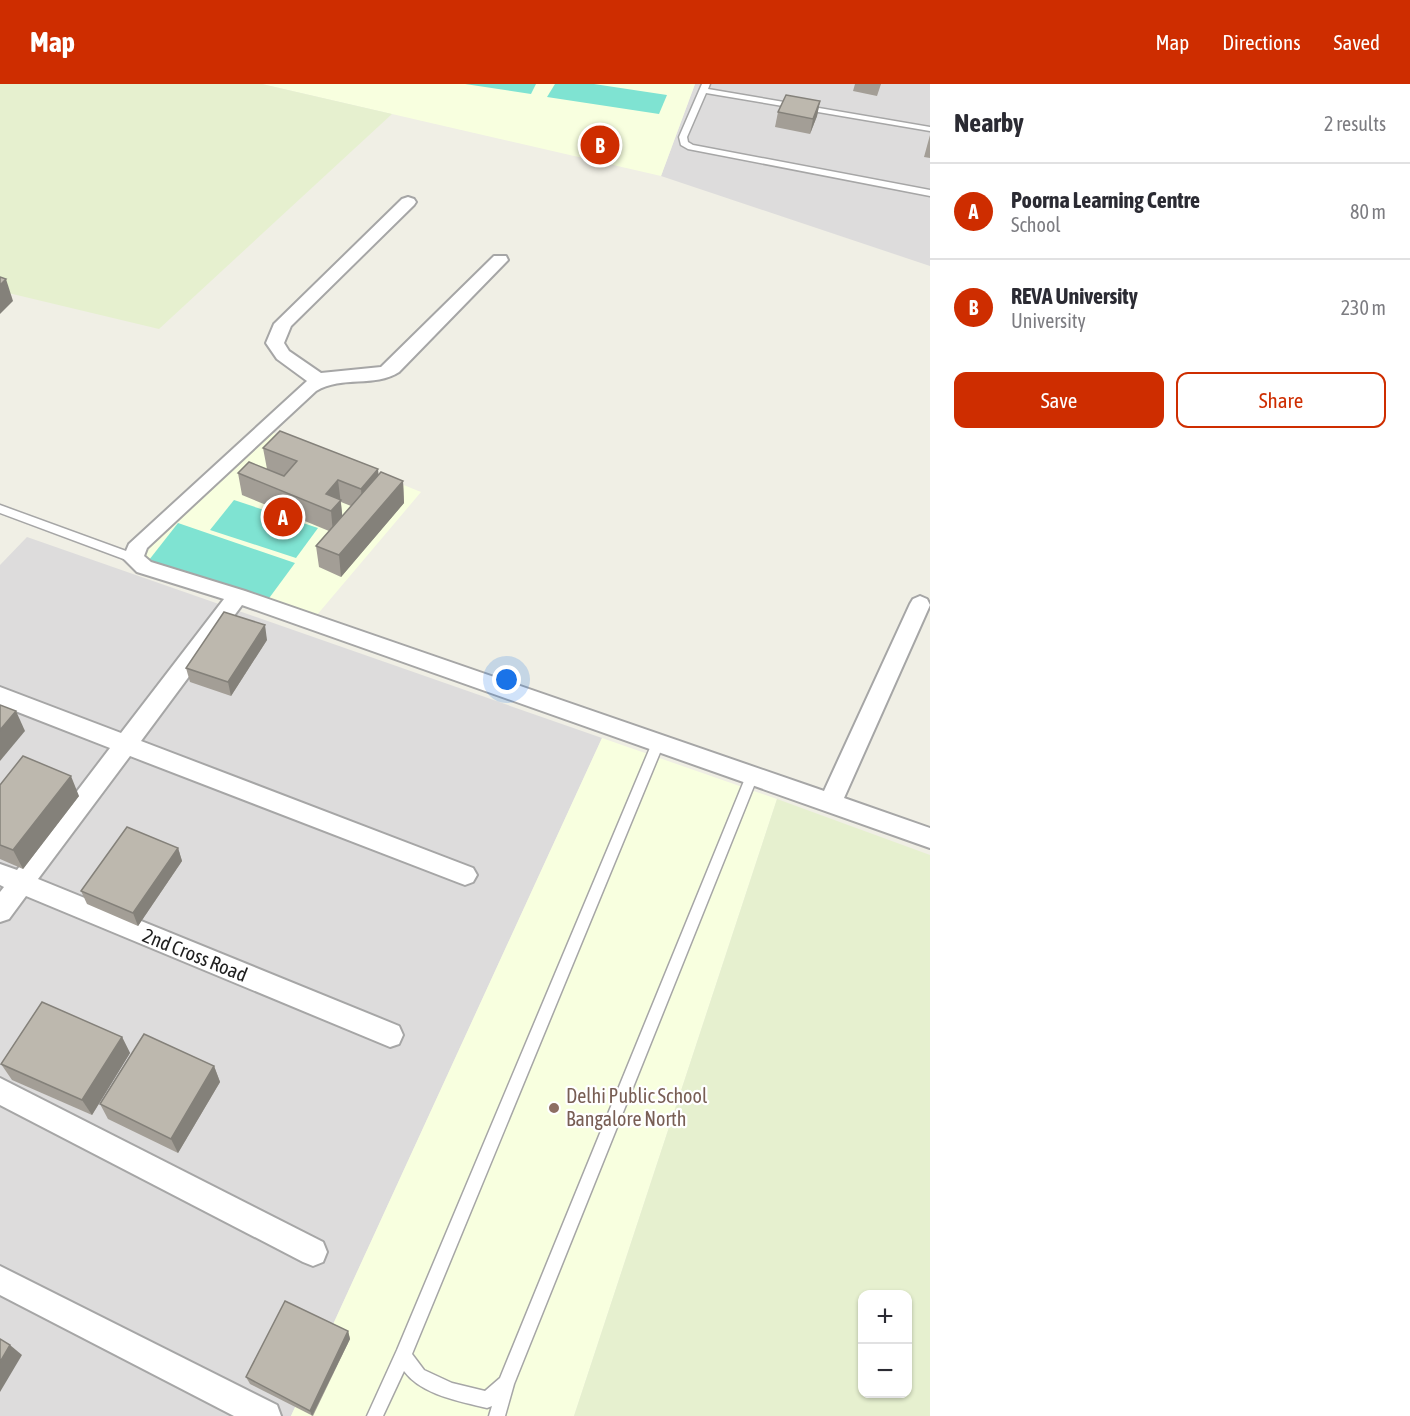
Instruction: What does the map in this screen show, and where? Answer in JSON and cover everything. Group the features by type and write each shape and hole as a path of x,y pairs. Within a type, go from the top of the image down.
{"street":[{"path":"319,380 283,355 275,343 284,324 408,202"},
{"path":"500,260 393,368 384,372 319,380 139,543 132,558 144,567 238,596 930,838"},
{"path":"0,911 10,878 125,742 238,596"},
{"path":"831,803 920,604"},
{"path":"0,696 125,742 465,875"},
{"name":"2nd Cross Road","path":"10,878 390,1035"},
{"path":"0,1091 313,1252"},
{"path":"0,1280 266,1416"}],"lane":[{"path":"930,129 704,87 683,137 684,143 691,147 930,193"},
{"path":"0,509 132,558"},
{"path":"375,1416 403,1356 658,743"},
{"path":"497,1416 506,1384 752,776"},
{"path":"403,1356 418,1376 451,1391 487,1400 506,1384"}],"shaded area":[{"path":"0,84 262,84 392,114 159,329 0,291"},
{"path":"262,84 695,84 661,176"},
{"path":"465,84 536,84 531,94"},
{"path":"555,84 594,84 667,95 659,114 547,97"},
{"path":"695,84 930,84 930,266 661,176"},
{"path":"264,429 421,492 311,622 142,565 140,543"},
{"path":"234,500 318,528 296,558 210,530"},
{"path":"178,523 295,563 267,601 149,560"},
{"path":"27,537 602,738 291,1416 0,1416 0,565"},
{"name":"Delhi Public School Bangalore North","path":"602,738 777,799 574,1416 291,1416"},
{"path":"777,799 930,855 930,1416 574,1416"}],"building":[{"path":"786,95 820,101 813,119 778,112"},
{"path":"0,277 6,279 0,285"},
{"path":"280,431 378,469 361,489 338,480 326,494 341,500 331,511 238,473 249,462 284,476 297,461 263,448"},
{"path":"381,472 403,481 339,555 316,546"},
{"path":"224,612 265,625 228,682 186,668"},
{"path":"0,705 16,711 0,730"},
{"path":"23,756 71,776 13,850 0,845 0,785"},
{"path":"127,827 178,848 133,913 81,891"},
{"path":"42,1002 122,1037 82,1100 1,1064"},
{"path":"144,1034 214,1066 171,1139 100,1104"},
{"path":"285,1301 348,1331 310,1411 246,1377"},
{"path":"0,1339 10,1345 0,1362"}],"place":[{"name":"REVA University","path":"600,145"},
{"name":"Poorna Learning Centre","path":"283,517"},
{"name":"Delhi Public School Bangalore North","path":"554,1108"}]}
